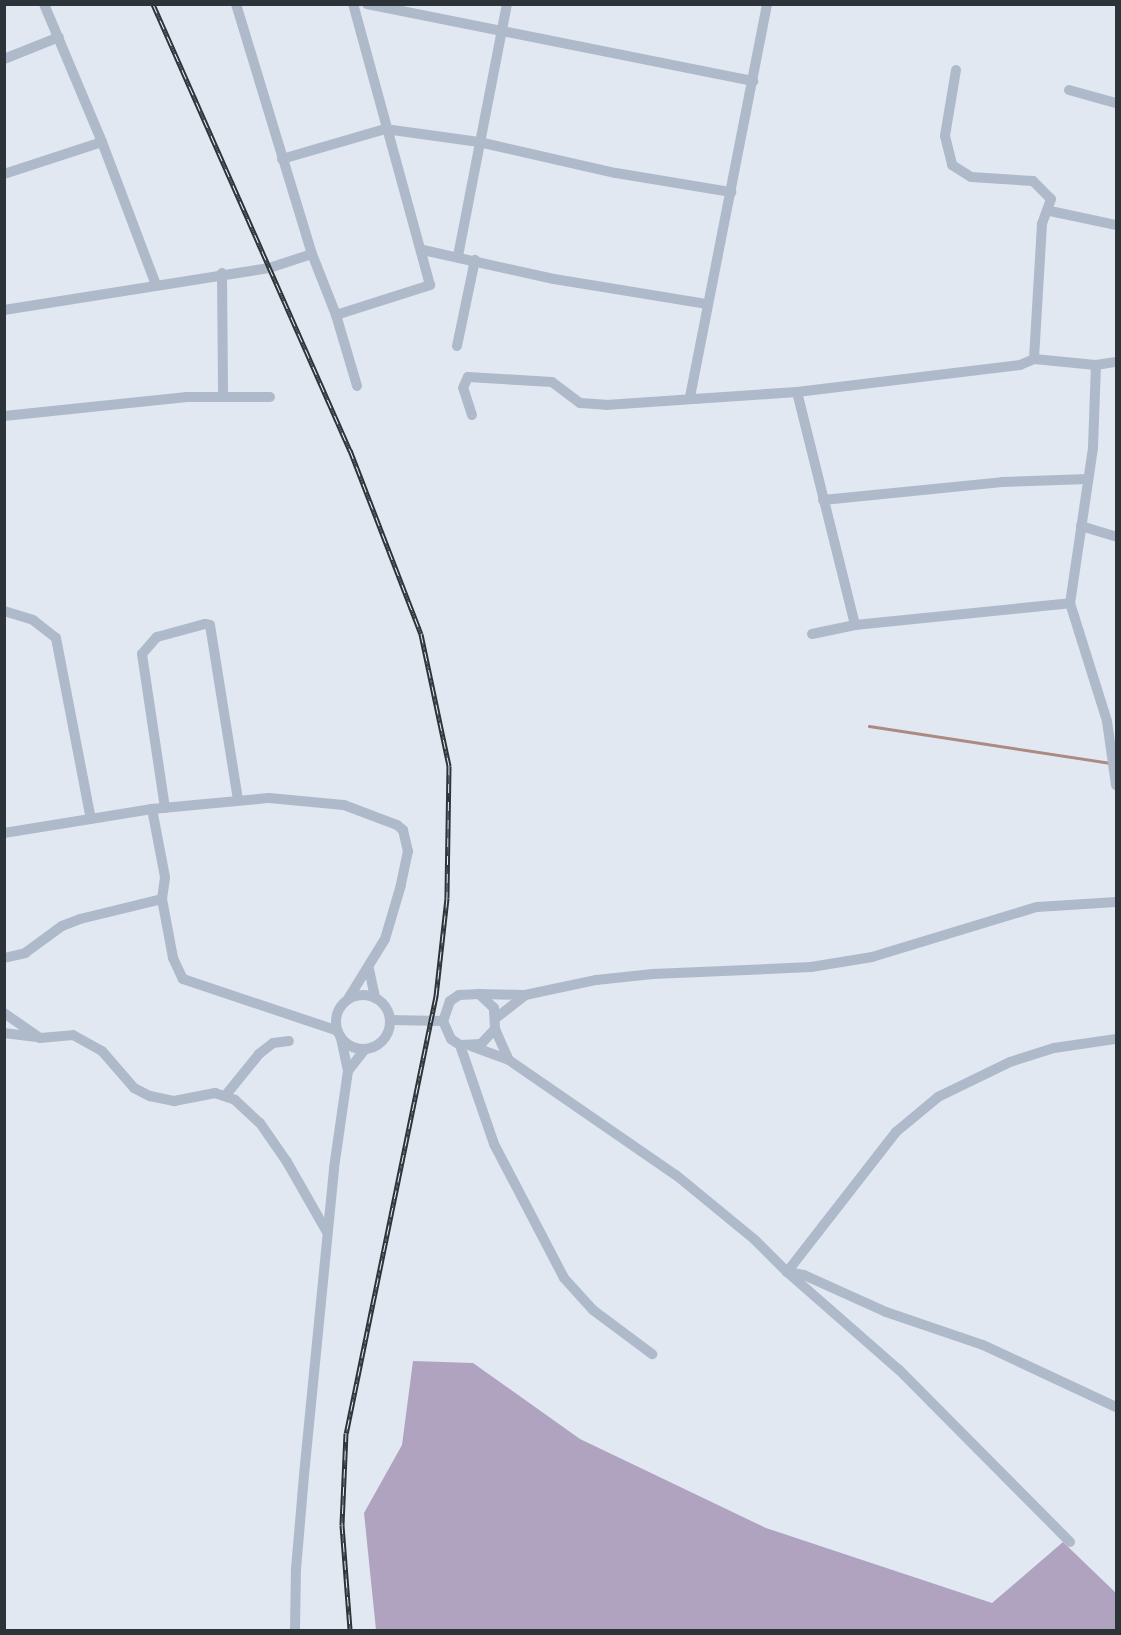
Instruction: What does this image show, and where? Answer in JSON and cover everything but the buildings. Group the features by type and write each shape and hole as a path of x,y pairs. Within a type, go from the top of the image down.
{"street":[{"path":"44,4 102,142 156,285"},
{"path":"236,4 312,254 336,315 357,387"},
{"path":"336,315 430,285 423,250 385,129 353,4"},
{"path":"367,4 753,81"},
{"path":"459,256 478,142 507,4"},
{"path":"690,397 706,304 731,192 767,4"},
{"path":"4,59 59,36"},
{"path":"956,70 945,136 952,165 971,177 1033,181 1052,199 1050,211 1042,224 1034,359"},
{"path":"1069,90 1116,103"},
{"path":"282,159 385,129 478,142 616,173 731,192"},
{"path":"4,174 102,142"},
{"path":"1050,211 1116,225"},
{"path":"423,250 459,256 554,279 706,304"},
{"path":"4,310 98,297 222,273 269,268 312,254"},
{"path":"457,346 475,260"},
{"path":"222,273 223,397"},
{"path":"472,415 463,388 468,377 552,382 580,403 606,405 690,397 797,392 1020,365 1034,359 1096,365 1116,362"},
{"path":"1096,365 1093,448 1070,603 1107,721 1116,785"},
{"path":"797,392 855,625"},
{"path":"4,416 187,397 270,397"},
{"path":"823,500 1002,482 1088,479"},
{"path":"1081,526 1116,537"},
{"path":"812,634 855,625 1070,603"},
{"path":"4,611 33,620 56,638 91,819"},
{"path":"165,807 142,654 157,637 205,624 210,625 238,799"},
{"path":"4,833 165,807 238,799 344,805 403,830 408,851 385,939 369,969 337,1017 348,1071 327,1233 296,1569 295,1630"},
{"path":"152,809 165,877 166,889 162,899 173,958 183,979 339,1034 351,1046 365,1049"},
{"path":"4,958 25,953 62,926 80,919 162,899"},
{"path":"1070,1542 899,1370 676,1174 509,1060 451,1039 443,1021 450,1001 459,995 525,995 596,980 653,974 811,967 872,957 1036,907 1116,902"},
{"path":"369,969 375,998"},
{"path":"479,994 488,1000 509,1060"},
{"path":"348,999 362,995 375,998 386,1007 390,1020 383,1040 365,1049 348,1071"},
{"path":"466,1046 481,1044 496,1023 525,995"},
{"path":"4,1013 40,1038"},
{"path":"390,1020 443,1021"},
{"path":"4,1033 40,1038 73,1035 102,1051 134,1088 150,1096 174,1101 215,1093 235,1100 260,1123 327,1233"},
{"path":"788,1272 896,1132 933,1101 1010,1062 1053,1047 1116,1039"},
{"path":"225,1096 259,1054 273,1043 289,1041"},
{"path":"466,1046 494,1144 553,1259 593,1310 652,1354"},
{"path":"788,1272 804,1275 886,1312 983,1345 1116,1407"}],"shaded area":[{"path":"413,1361 473,1363 580,1439 766,1528 992,1603 1063,1542 1116,1593 1116,1630 376,1630 364,1513 402,1445"}],"waterway":[{"path":"869,726 1110,763"}],"railway":[{"path":"153,4 350,450 421,634 449,766 447,898 436,996 346,1433 342,1525 350,1630"}]}
